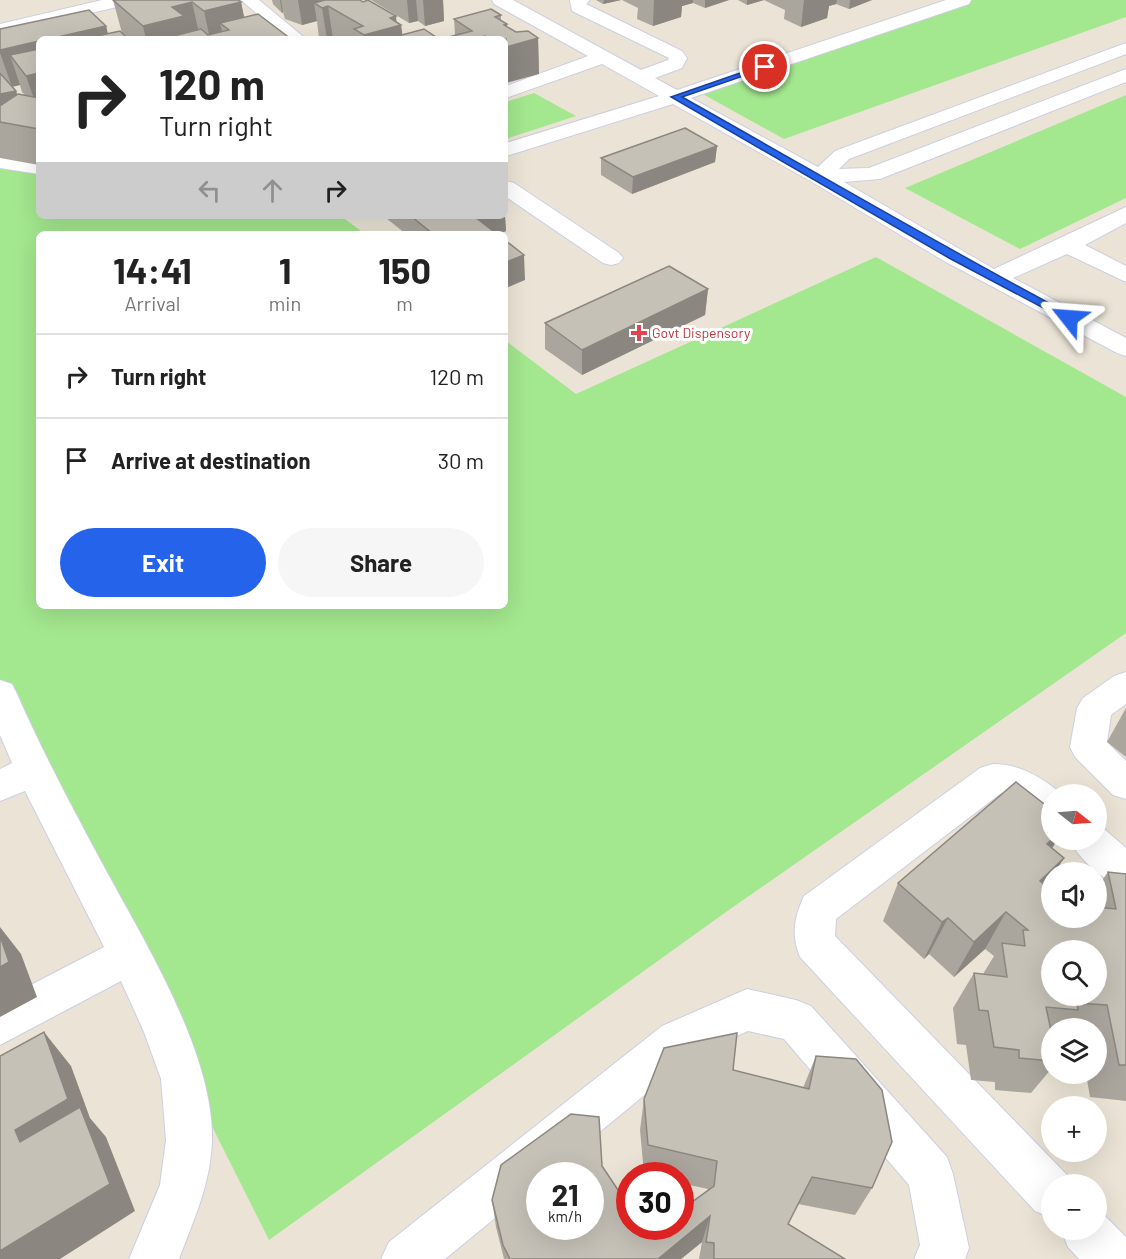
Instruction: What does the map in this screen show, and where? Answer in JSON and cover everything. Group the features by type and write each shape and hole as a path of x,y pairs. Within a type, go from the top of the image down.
{"street":[{"path":"7,12 54,0"},
{"path":"0,29 124,0"},
{"path":"249,0 293,36"},
{"path":"500,0 820,177 994,278 1126,348"},
{"path":"582,0 577,2 578,7 676,54 678,58 675,64 639,77"},
{"path":"508,149 675,97 947,2"},
{"path":"825,29 891,7"},
{"path":"7,12 32,22"},
{"path":"820,177 842,155 1126,48"},
{"path":"508,92 603,57"},
{"path":"820,177 872,174 1126,75"},
{"path":"0,162 36,168"},
{"path":"508,189 611,258"},
{"path":"994,278 1126,213"},
{"path":"1067,244 1126,275"},
{"path":"1126,685 1095,708 1088,747 1126,784"},
{"path":"0,694 16,778 130,955 164,1028 183,1079 189,1140 184,1185 154,1259"},
{"path":"1041,799 1024,785 1003,778 993,779 818,909 814,925 814,944 1041,1182"},
{"path":"1101,850 1126,872"},
{"path":"0,1024 130,955"},
{"path":"406,1259 677,1041 747,1010 796,1022 930,1174 945,1248 939,1259"},
{"path":"1095,1240 1113,1259"}],"green space":[{"path":"969,0 1126,0 1126,17 784,139 692,88"},
{"path":"534,93 576,116 508,138 508,101"},
{"path":"1126,95 1126,198 1020,249 905,188"},
{"path":"0,166 36,172 36,219 345,219 361,231 36,231 36,609 508,609 508,343 576,394 876,257 1126,397 1126,633 726,912 269,1240 0,704"}],"building":[{"path":"113,0 238,0 241,2 204,11 192,2 172,7 184,16 143,26"},
{"path":"325,0 360,0 363,2 368,0 396,16 390,18 401,25 364,35 354,29 363,26 328,6 322,8 314,3"},
{"path":"491,9 501,15 495,17 507,24 504,25 516,32 528,31 538,38 508,46 508,36 453,36 472,31 454,19"},
{"path":"89,10 106,26 62,36 36,36 36,42 0,50 0,29"},
{"path":"258,14 287,36 174,36 201,29 208,35 229,30 220,23"},
{"path":"424,29 434,36 398,36"},
{"path":"120,31 125,36 97,36"},
{"path":"36,50 36,74 26,76 10,55"},
{"path":"0,73 16,91 0,94"},
{"path":"18,94 36,97 36,128 0,122 0,106"},
{"path":"685,128 717,146 633,177 601,158"},
{"path":"415,219 478,219 493,231 429,231"},
{"path":"508,243 524,255 508,261"},
{"path":"669,266 708,289 582,350 545,323"},
{"path":"1016,782 1041,801 1041,850 1054,850 1064,858 1060,862 1041,862 1041,928 1107,928 1107,908 1116,909 1108,872 1126,874 1126,1065 1119,1065 1107,1005 1107,940 1041,940 1041,1006 1077,1006 1078,1010 1046,1007 1048,1018 1041,1018 1041,1060 1019,1058 1019,1050 994,1047 988,1011 979,1010 974,973 1007,977 1002,943 1025,946 1023,930 1028,930 1006,912 974,942 948,918 942,922 898,883"},
{"path":"0,936 9,962 0,967"},
{"path":"44,1032 68,1099 15,1130 20,1142 80,1107 110,1184 0,1251 0,1056"},
{"path":"737,1033 733,1070 809,1089 816,1056 856,1059 882,1090 892,1142 872,1188 812,1177 788,1224 845,1259 714,1259 714,1243 706,1242 710,1216 694,1229 694,1201 714,1186 717,1161 648,1145 644,1099 664,1048"},
{"path":"571,1114 599,1117 602,1162 526,1162 526,1240 604,1240 604,1169 616,1187 616,1240 681,1240 658,1259 510,1259 503,1245 492,1200 501,1165"}],"place":[{"name":"Govt Dispensory","path":"639,333"}],"route":[{"path":"765,67 675,97 820,177 952,256 1069,318"}]}
